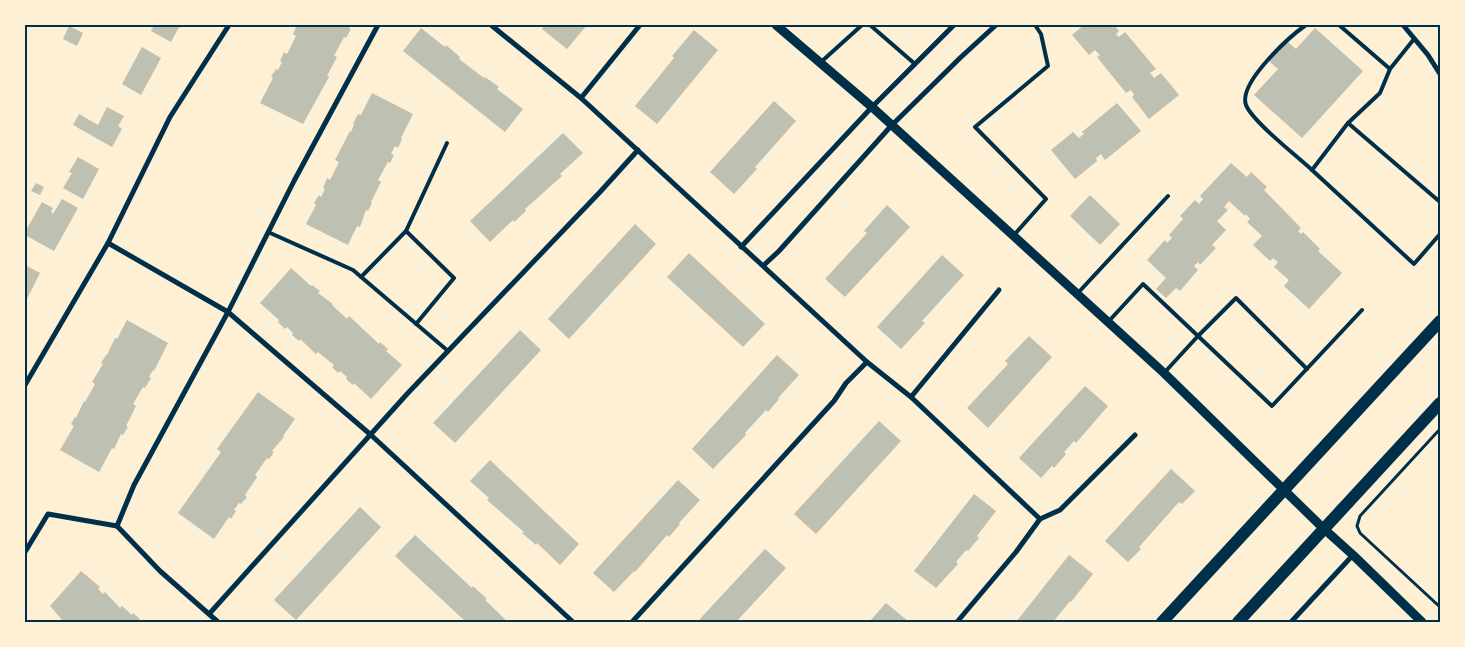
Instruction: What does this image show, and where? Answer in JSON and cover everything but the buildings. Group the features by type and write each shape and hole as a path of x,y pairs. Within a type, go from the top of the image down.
{"main road":[{"path":"1162,622 1440,321"},
{"path":"1238,622 1440,403"}],"street":[{"path":"25,385 108,243 170,117 229,25"},
{"path":"117,526 134,485 228,312 268,232 378,25"},
{"path":"491,25 581,98 867,362 911,397 1040,519"},
{"path":"581,98 640,25"},
{"path":"776,25 872,107 1164,374 1422,622"},
{"path":"741,247 872,107 954,25"},
{"path":"764,266 892,126 996,25"},
{"path":"1403,25 1428,54 1440,74"},
{"path":"210,613 448,351 638,150"},
{"path":"108,243 228,312 371,435 573,622"},
{"path":"911,397 1000,290"},
{"path":"632,622 834,401 846,383 867,362"},
{"path":"957,622 1016,552 1040,519 1060,510 1135,435"},
{"path":"25,552 48,514 117,526 160,571 218,622"},
{"path":"1290,622 1353,555"}],"lane":[{"path":"820,63 862,25"},
{"path":"870,25 916,64"},
{"path":"1013,236 1046,199 975,127 1048,66 1041,34 1035,25"},
{"path":"1306,25 1290,36 1247,87 1246,104 1256,120 1414,264 1440,234"},
{"path":"1339,25 1390,69"},
{"path":"1312,170 1348,123 1380,93 1390,69 1414,39"},
{"path":"1348,123 1440,202"},
{"path":"361,277 406,230 447,143"},
{"path":"1077,294 1168,196"},
{"path":"406,230 454,278 416,324"},
{"path":"268,232 353,270 448,351"},
{"path":"1108,323 1143,284 1272,406 1362,310"},
{"path":"1164,374 1236,298 1307,368"}],"path":[{"path":"1440,429 1360,516 1357,526 1360,533 1440,607"}]}
